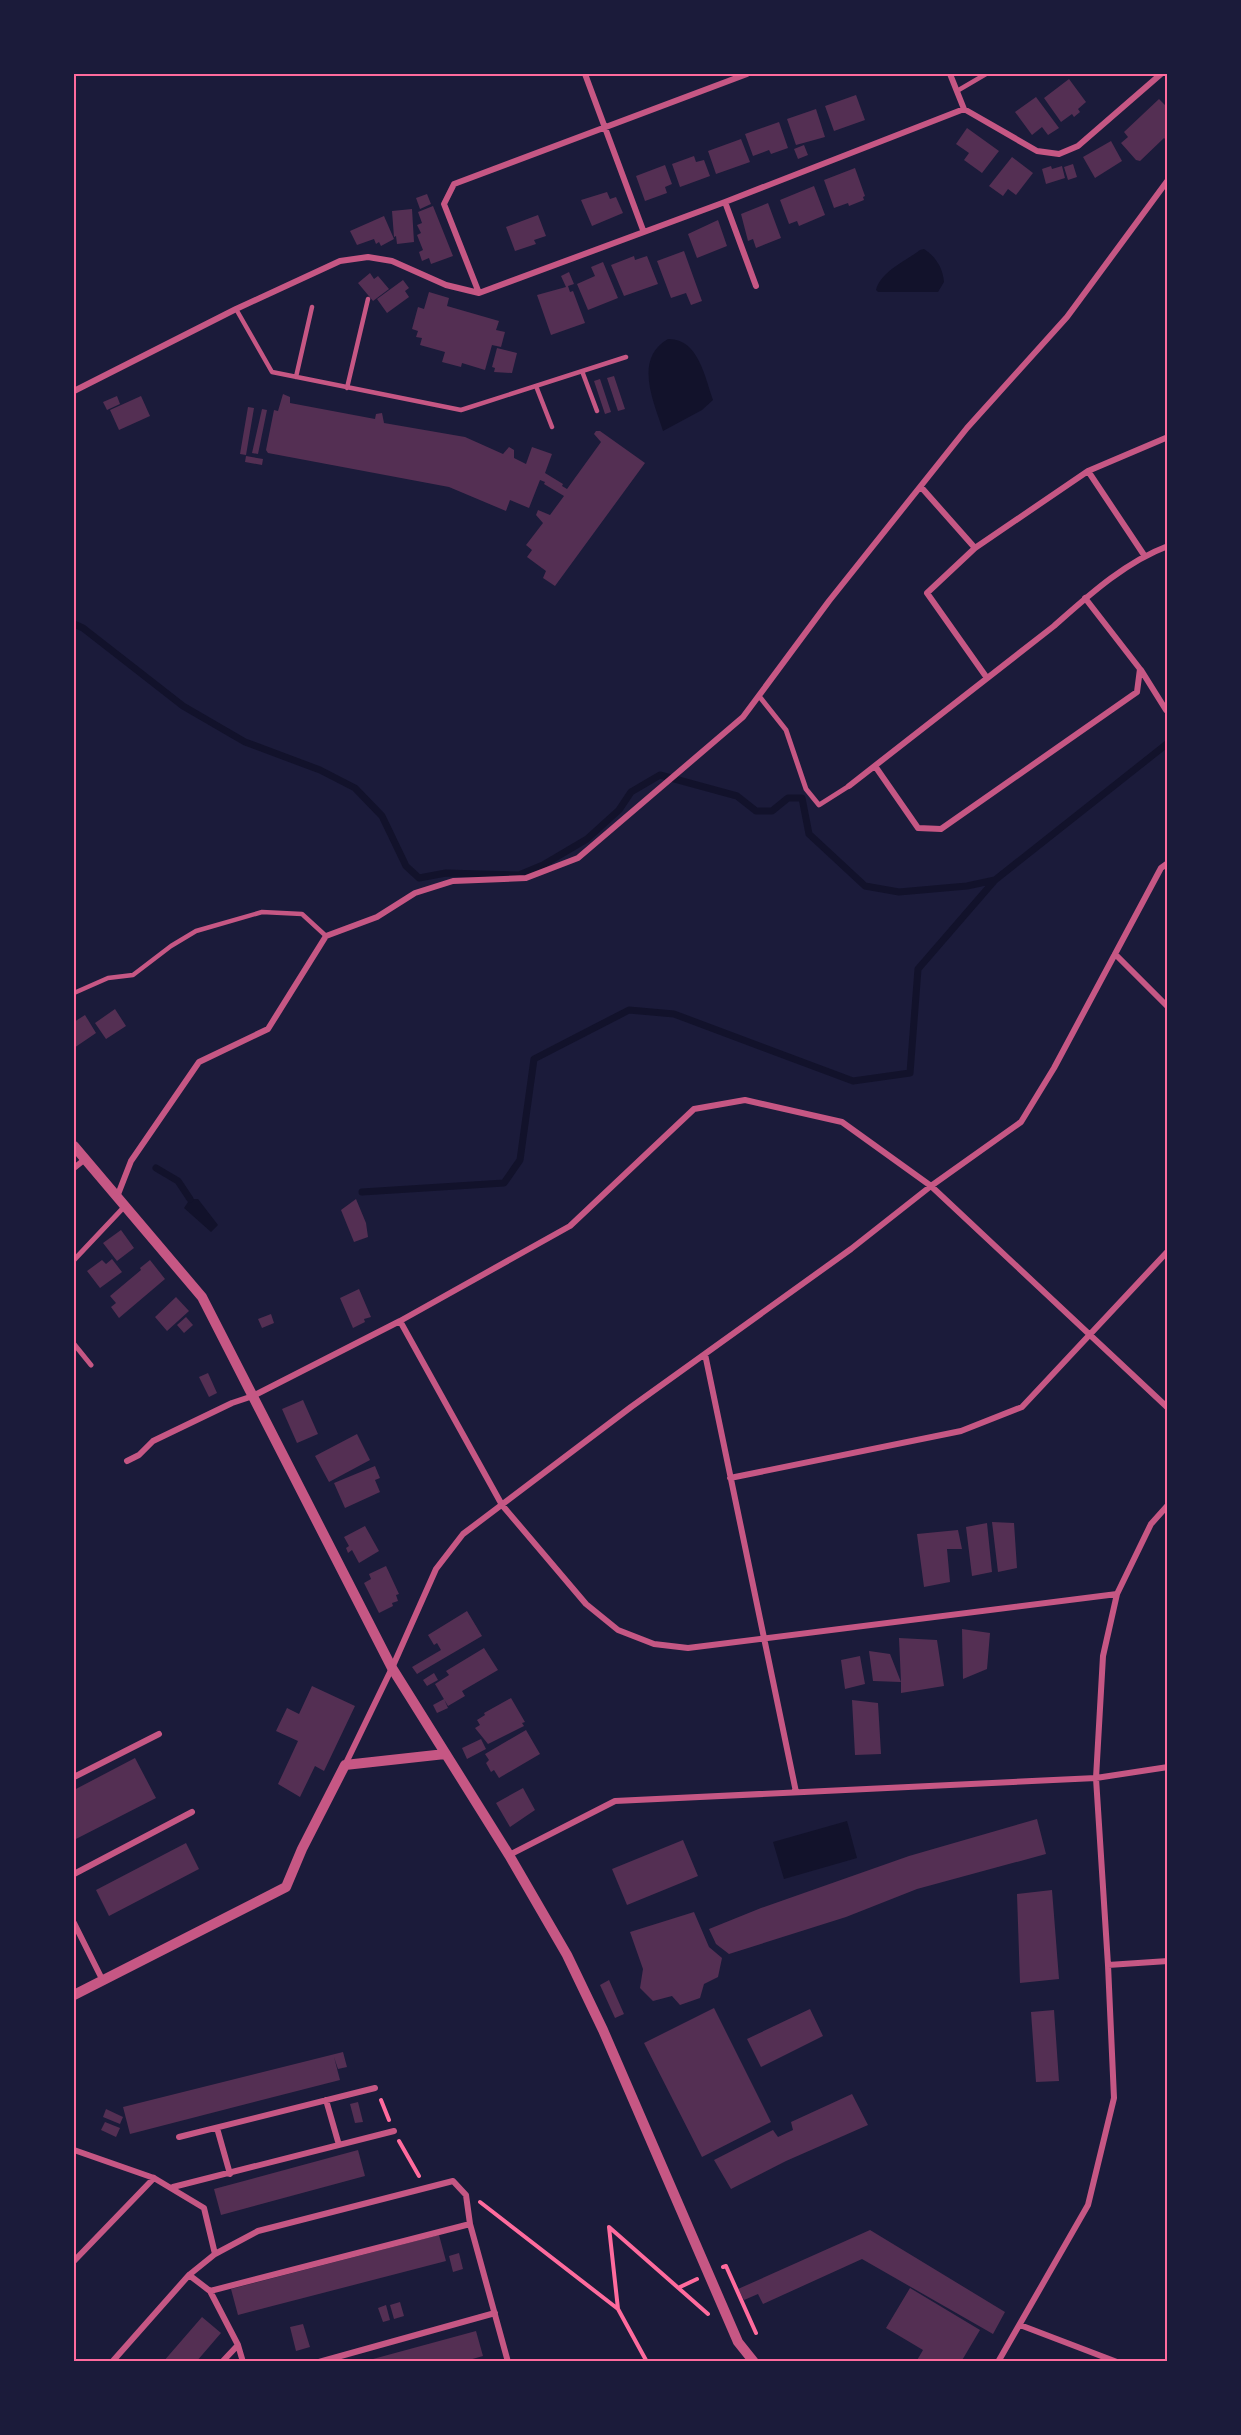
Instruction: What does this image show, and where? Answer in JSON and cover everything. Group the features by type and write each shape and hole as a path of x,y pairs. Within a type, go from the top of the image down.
{"street":[{"path":"585,74 643,230"},
{"path":"479,293 444,204 454,184 747,74"},
{"path":"950,74 964,109 1036,151 1059,154 1078,146 1153,76 1161,74"},
{"path":"74,391 236,309 340,261 368,257 392,261 446,285 479,293 643,230 725,202 964,109"},
{"path":"117,1198 131,1161 199,1062 268,1029 326,936 377,917 415,893 453,881 525,878 578,858 743,717 829,601 967,428 1067,316 1167,180"},
{"path":"725,202 756,286"},
{"path":"987,678 927,593 975,548 1088,471 1167,437"},
{"path":"1088,471 1144,555"},
{"path":"921,487 975,548"},
{"path":"759,696 786,730 807,789 819,805 875,766 1054,626 1085,598 1144,555 1167,546"},
{"path":"1085,598 1140,669 1166,710"},
{"path":"875,766 918,828 940,829 1137,692 1140,669"},
{"path":"74,1995 286,1887 302,1849 392,1668 436,1569 463,1533 851,1249 931,1186 1022,1122 1054,1068 1161,868 1167,863"},
{"path":"1115,954 1167,1007"},
{"path":"127,1461 139,1455 153,1441 232,1403 253,1396 400,1321 570,1226 694,1109 745,1100 842,1122 931,1186 1167,1408"},
{"path":"74,1146 202,1297 392,1668 509,1855 567,1955 603,2030 738,2342 754,2361"},
{"path":"74,1168 84,1160"},
{"path":"74,1260 124,1207"},
{"path":"730,1478 962,1431 1022,1407 1167,1251"},
{"path":"400,1321 502,1505 586,1604 618,1630 654,1644 688,1648 1117,1593"},
{"path":"74,1344 91,1365"},
{"path":"705,1354 796,1792"},
{"path":"998,2361 1088,2205 1114,2098 1096,1778 1103,1656 1117,1593 1151,1524 1167,1505"},
{"path":"74,1777 159,1734"},
{"path":"345,1765 445,1754"},
{"path":"509,1855 615,1802 1096,1778 1167,1767"},
{"path":"74,1874 192,1812"},
{"path":"74,1923 103,1981"},
{"path":"1108,1965 1167,1961"},
{"path":"179,2137 375,2088"},
{"path":"326,2100 339,2145"},
{"path":"217,2128 230,2174"},
{"path":"173,2187 394,2131"},
{"path":"74,2150 154,2178 173,2187 204,2208 215,2254"},
{"path":"74,2261 154,2178"},
{"path":"111,2361 189,2275 215,2254 258,2231 453,2181 466,2195 470,2224 508,2361"},
{"path":"210,2291 470,2224"},
{"path":"189,2275 210,2291 238,2345 243,2361"},
{"path":"319,2361 495,2313"},
{"path":"1020,2325 1117,2361"},
{"path":"222,2361 238,2345"}],"lane":[{"path":"957,91 986,74"},
{"path":"347,388 368,299"},
{"path":"296,377 312,307"},
{"path":"236,309 272,372 461,410 626,357"},
{"path":"582,371 597,411"},
{"path":"536,386 552,427"},
{"path":"74,993 108,978 133,975 171,946 196,931 262,912 302,914 326,936"}],"path":[{"path":"453,2181 618,2309"},
{"path":"647,2361 618,2309 609,2227 714,2319"}],"shaded area":[{"path":"924,249 935,259 942,272 944,282 938,292 878,292 876,290 888,272"},
{"path":"668,339 678,340 687,345 699,360 713,400 702,410 663,431 651,394 649,369 651,358 657,348"},
{"path":"190,1199 198,1199 218,1225 211,1232 184,1208"},
{"path":"847,1821 857,1858 784,1879 773,1842"}],"building":[{"path":"1069,79 1086,102 1078,109 1080,112 1074,117 1072,114 1061,122 1044,98"},
{"path":"856,95 865,120 834,131 825,106"},
{"path":"1036,97 1059,128 1048,135 1042,127 1032,135 1015,112"},
{"path":"1159,99 1168,108 1168,142 1164,138 1140,161 1136,160 1121,143 1128,137 1124,132"},
{"path":"816,109 825,137 796,145 787,119"},
{"path":"779,122 788,148 771,154 769,150 753,156 745,134"},
{"path":"967,128 999,151 982,173 964,160 969,153 956,144"},
{"path":"741,139 750,162 716,174 708,151"},
{"path":"1111,141 1122,161 1095,178 1083,157"},
{"path":"804,145 808,155 798,159 794,149"},
{"path":"694,156 696,162 704,160 710,176 680,187 672,164"},
{"path":"1012,157 1033,173 1016,195 1008,189 1003,196 989,186"},
{"path":"1073,164 1077,177 1068,180 1064,167"},
{"path":"665,165 672,184 665,187 667,193 645,201 636,176"},
{"path":"1051,166 1052,169 1062,166 1065,178 1046,184 1042,169"},
{"path":"855,168 865,196 864,200 849,206 848,203 834,208 824,180"},
{"path":"814,186 825,215 799,226 797,221 789,224 780,200"},
{"path":"607,192 610,199 616,197 623,213 592,226 581,200"},
{"path":"427,194 431,204 420,209 416,198"},
{"path":"768,203 781,238 756,248 753,239 748,241 741,214"},
{"path":"433,206 453,256 431,264 429,258 422,261 419,252 423,250 417,235 421,233 417,225 422,223 418,212"},
{"path":"412,209 414,242 397,244 396,236 394,237 392,211"},
{"path":"538,215 546,236 534,240 536,244 515,251 506,227"},
{"path":"384,216 394,239 381,246 379,242 376,244 374,239 357,245 350,231"},
{"path":"718,220 727,246 697,258 688,234"},
{"path":"684,251 702,301 691,305 686,293 671,298 657,261"},
{"path":"634,256 635,260 647,256 658,284 624,296 611,265"},
{"path":"603,262 618,298 588,310 577,284 595,276 591,267"},
{"path":"569,272 574,284 568,286 570,292 573,291 585,323 551,335 537,295 566,287 561,276"},
{"path":"370,273 374,279 378,276 389,289 373,301 358,283"},
{"path":"403,280 409,288 405,291 409,297 387,313 377,299"},
{"path":"429,292 449,298 447,306 499,321 496,330 505,332 501,347 492,345 485,370 462,363 461,367 442,362 445,352 420,345 422,338 416,337 418,331 412,329 418,307 424,309"},
{"path":"497,348 517,353 512,373 494,372 495,368 492,367"},
{"path":"614,376 625,409 618,411 607,378"},
{"path":"600,379 611,412 605,414 594,381"},
{"path":"283,394 290,397 290,403 375,419 376,414 382,413 384,423 465,437 503,454 509,447 514,450 514,458 526,464 532,447 552,454 545,473 567,489 601,442 594,434 596,431 600,431 645,463 555,586 543,578 546,571 527,557 532,550 526,545 543,523 536,515 538,510 550,515 564,496 544,484 545,482 540,480 529,508 510,500 506,511 449,487 268,453 266,450 274,410 278,411"},
{"path":"117,396 120,404 107,410 103,402"},
{"path":"141,396 150,416 119,430 110,410"},
{"path":"248,407 254,408 246,455 240,454"},
{"path":"262,409 267,410 258,454 252,453"},
{"path":"246,456 263,459 262,465 245,462"},
{"path":"115,1009 126,1026 106,1039 95,1023"},
{"path":"85,1015 96,1033 74,1048 74,1022"},
{"path":"356,1199 366,1223 368,1237 354,1242 341,1210"},
{"path":"121,1230 134,1248 117,1261 103,1243"},
{"path":"112,1259 122,1272 100,1288 87,1271 102,1260 106,1264"},
{"path":"150,1260 165,1279 119,1318 111,1307 116,1303 110,1296"},
{"path":"359,1289 371,1317 364,1319 365,1322 353,1328 340,1298"},
{"path":"176,1297 189,1311 167,1331 155,1317"},
{"path":"271,1314 274,1323 262,1328 258,1319"},
{"path":"186,1317 193,1325 184,1333 177,1325"},
{"path":"208,1373 217,1393 209,1397 199,1377"},
{"path":"303,1400 318,1434 297,1443 282,1409"},
{"path":"357,1434 370,1460 329,1482 315,1456"},
{"path":"375,1466 380,1478 375,1480 380,1492 345,1508 334,1483"},
{"path":"992,1522 1014,1523 1017,1568 998,1572"},
{"path":"987,1523 992,1572 972,1576 966,1527"},
{"path":"365,1526 379,1551 359,1563 352,1550 348,1553 346,1548 349,1546 344,1537"},
{"path":"958,1530 962,1549 947,1549 950,1582 924,1587 917,1534"},
{"path":"386,1566 399,1594 396,1595 398,1601 379,1613 364,1583 371,1579 369,1574"},
{"path":"467,1611 482,1636 417,1674 412,1667 441,1650 437,1643 434,1645 428,1635"},
{"path":"962,1629 990,1633 987,1669 963,1679"},
{"path":"899,1638 937,1640 944,1686 901,1693"},
{"path":"484,1648 498,1670 462,1691 465,1696 448,1706 435,1684 449,1675 446,1671"},
{"path":"869,1651 890,1654 901,1682 873,1681"},
{"path":"860,1656 865,1684 845,1689 841,1660"},
{"path":"434,1673 438,1680 427,1686 423,1680"},
{"path":"312,1686 355,1706 324,1771 315,1766 300,1797 278,1784 298,1741 276,1731 287,1708 299,1714"},
{"path":"511,1698 525,1722 522,1723 524,1726 488,1744 475,1728 480,1725 477,1720 485,1715 484,1713"},
{"path":"444,1699 448,1708 437,1713 433,1705"},
{"path":"852,1700 878,1703 881,1754 855,1755"},
{"path":"526,1730 540,1754 499,1778 494,1770 491,1772 486,1763 489,1760 485,1754"},
{"path":"481,1739 486,1749 467,1759 462,1748"},
{"path":"135,1758 156,1798 74,1840 74,1790"},
{"path":"523,1788 535,1810 510,1827 496,1803"},
{"path":"1037,1819 1046,1854 917,1889 846,1917 729,1954 716,1944 709,1929 761,1908 909,1856"},
{"path":"683,1840 698,1876 627,1905 612,1869"},
{"path":"186,1843 199,1869 109,1916 96,1890"},
{"path":"1052,1890 1059,1979 1020,1983 1017,1894"},
{"path":"694,1912 709,1947 722,1958 718,1977 704,1984 700,1998 680,2005 672,1996 653,2001 640,1988 643,1969 630,1932"},
{"path":"609,1980 624,2014 615,2018 600,1985"},
{"path":"714,2008 771,2122 702,2157 644,2043"},
{"path":"810,2009 823,2036 761,2067 747,2039"},
{"path":"1054,2010 1059,2081 1036,2082 1031,2012"},
{"path":"343,2052 347,2067 338,2069 334,2057 340,2080 130,2134 123,2107"},
{"path":"852,2094 868,2125 786,2161 731,2189 714,2160 773,2130 778,2137 793,2130 791,2122"},
{"path":"358,2102 363,2122 355,2123 350,2104"},
{"path":"106,2109 123,2117 120,2124 103,2117"},
{"path":"105,2122 120,2128 116,2137 101,2130"},
{"path":"358,2150 365,2176 221,2215 214,2189"},
{"path":"870,2230 1005,2312 993,2334 862,2259 763,2304 758,2294 744,2300 738,2289"},
{"path":"439,2235 446,2261 238,2315 231,2289"},
{"path":"459,2253 463,2269 453,2272 449,2256"},
{"path":"910,2288 980,2330 961,2362 916,2362 923,2350 886,2328"},
{"path":"400,2302 404,2316 394,2319 390,2305"},
{"path":"386,2305 390,2320 383,2322 378,2308"},
{"path":"202,2317 221,2333 196,2362 163,2362"},
{"path":"303,2324 310,2347 296,2351 290,2327"},
{"path":"476,2331 483,2356 462,2362 362,2362"}],"waterway":[{"path":"74,624 83,628 183,706 245,742 320,770 355,788 382,816 406,866 419,878 446,873 519,875 543,865 587,839 619,810 631,792 660,775 737,796 756,811 772,811 788,798 802,798 809,834 865,886 899,892 967,886 995,880"},
{"path":"362,1192 504,1183 520,1160 534,1059 629,1010 674,1014 853,1081 910,1073 918,969 995,880 1168,743"},
{"path":"156,1168 178,1181 190,1199"}]}
